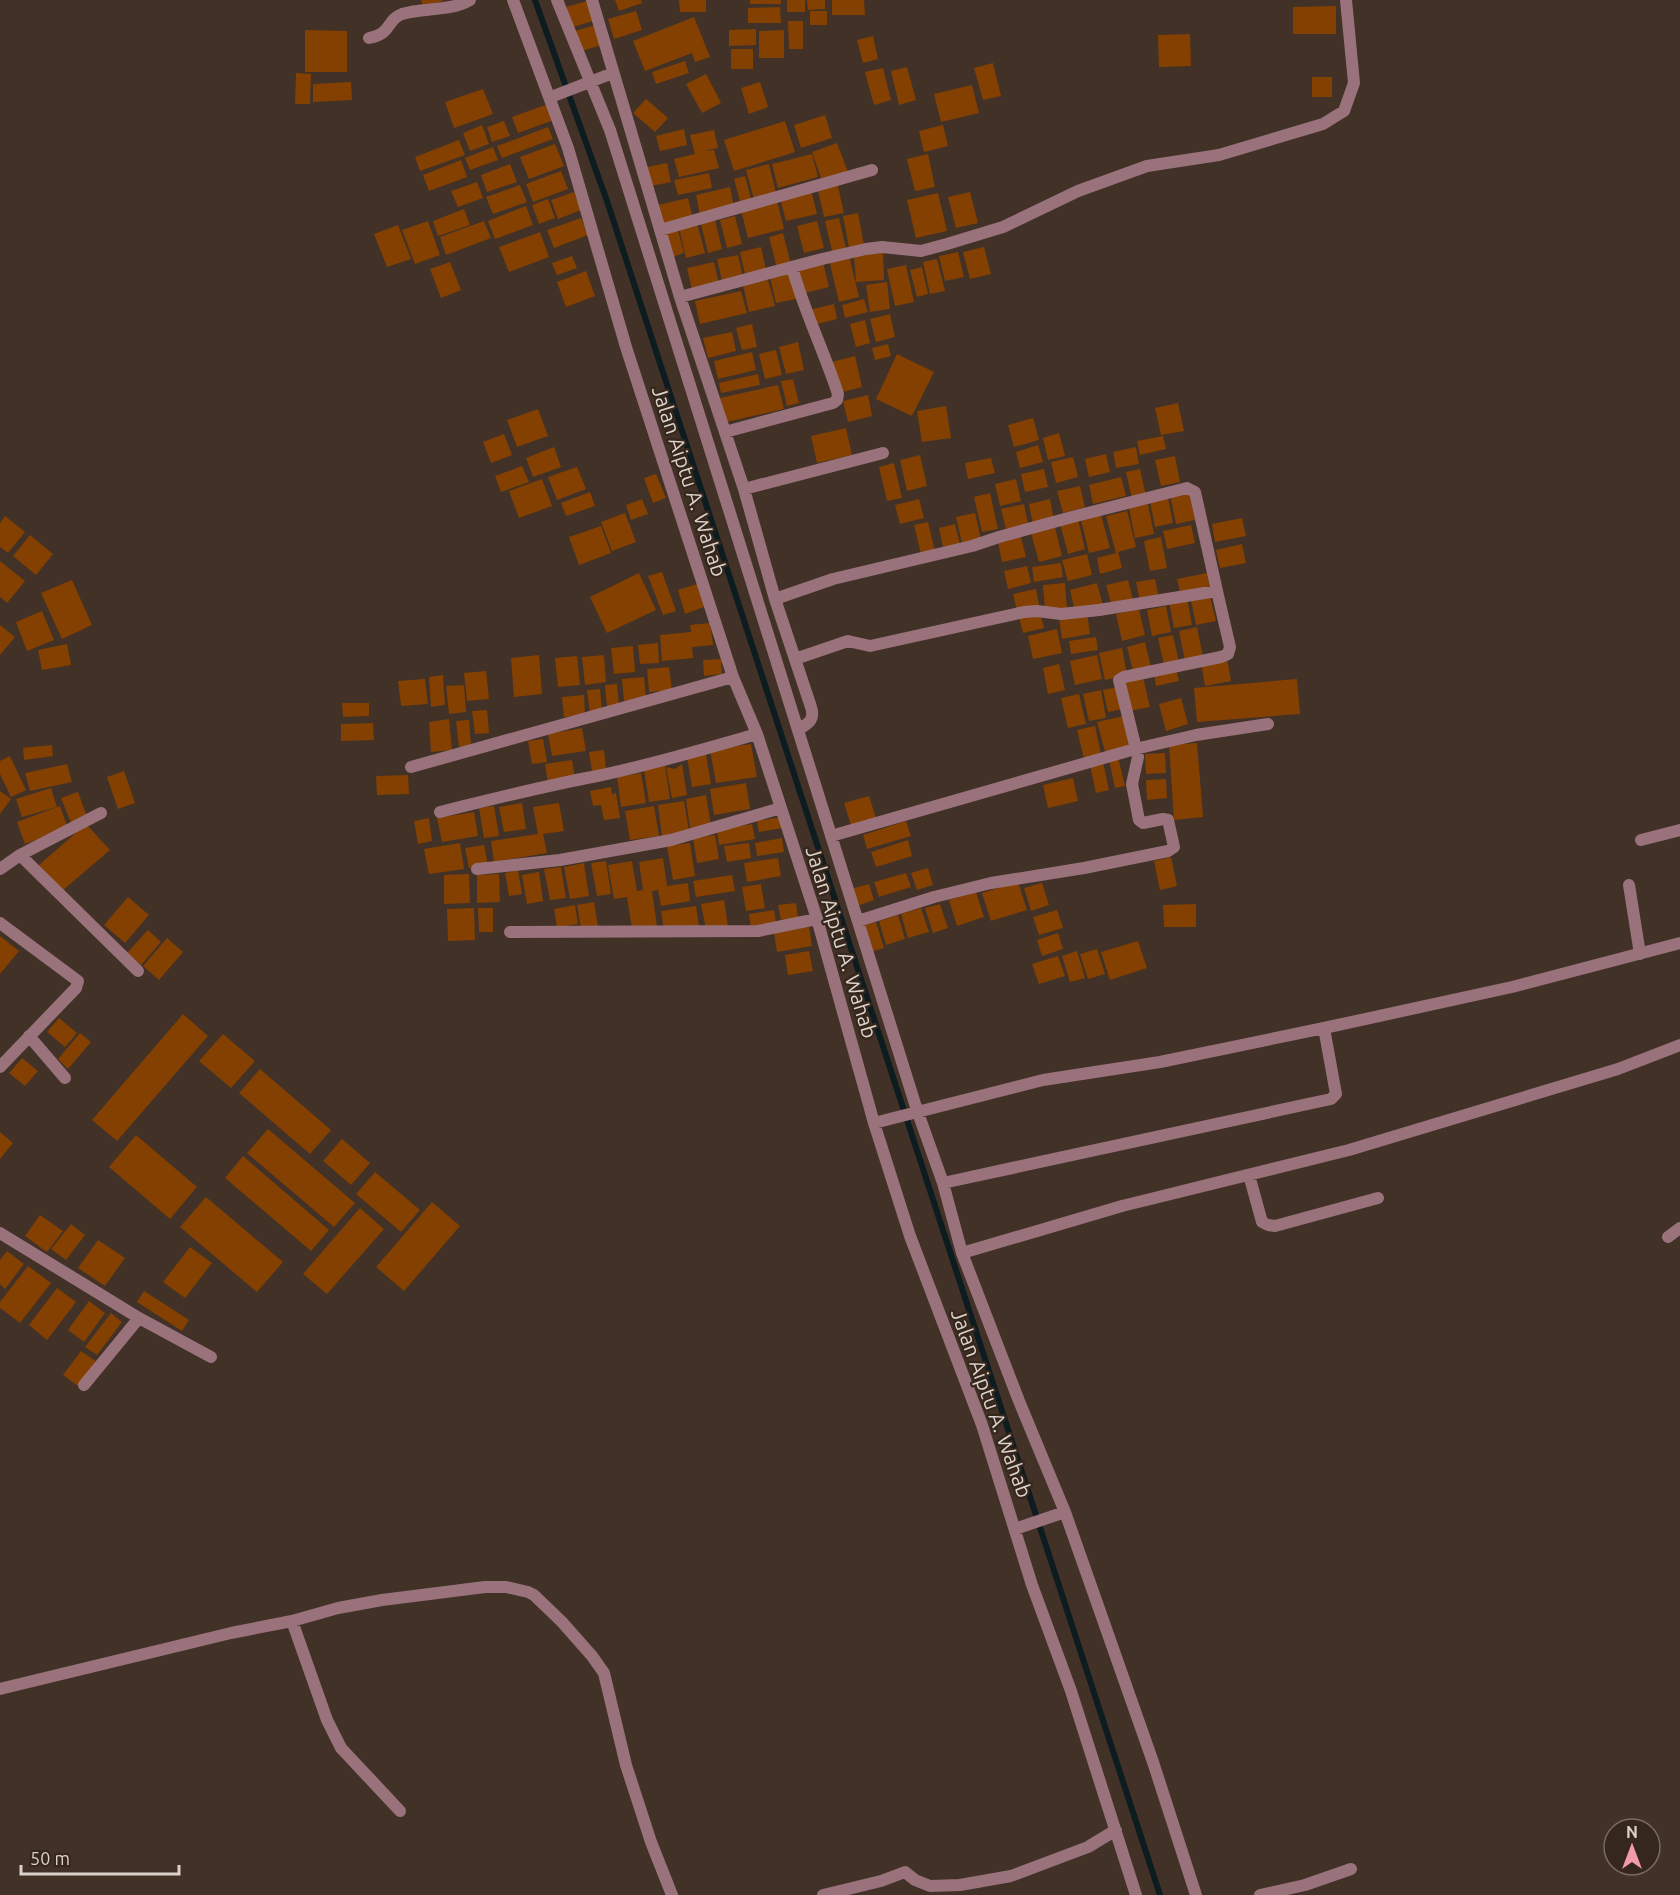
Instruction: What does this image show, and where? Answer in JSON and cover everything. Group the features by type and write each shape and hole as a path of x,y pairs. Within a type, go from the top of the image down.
{"street":[{"path":"369,38 381,36 392,21 401,14 458,6 470,0"},
{"name":"Jalan Aiptu A. Wahab","path":"513,0 554,96 626,347 733,677 757,734 817,919 910,1236 1018,1527 1032,1585 1071,1691 1136,1895"},
{"path":"557,0 587,82 610,130 858,921 913,1112 943,1183 962,1253 1153,1762 1196,1895"},
{"path":"592,0 680,297 744,489 775,599 813,712 810,722 798,730"},
{"path":"680,297 792,267 876,248 914,251 937,247 1003,227 1078,191 1147,166 1218,156 1323,124 1344,111 1353,83 1346,0"},
{"path":"554,96 613,73"},
{"path":"660,230 872,170"},
{"path":"725,432 833,404 837,400 838,394 829,366 803,306 792,267"},
{"path":"744,489 883,453"},
{"path":"775,599 833,579 972,546 1072,517 1187,488 1195,492 1230,647 1228,654 1119,680 1138,761 1132,784 1139,819 1143,823 1168,820 1174,848 1103,864 1013,878 954,891 858,921"},
{"path":"795,659 848,641 870,646 1024,612 1061,614 1099,610 1217,591"},
{"path":"411,767 733,677"},
{"path":"831,836 1135,749 1196,735 1268,724"},
{"path":"441,812 526,790 672,758 757,734"},
{"path":"477,869 560,860 671,840 781,808"},
{"path":"0,869 20,855 101,813"},
{"path":"1641,840 1680,830"},
{"path":"20,855 138,971"},
{"path":"1629,885 1640,954"},
{"path":"510,932 748,931 817,919"},
{"path":"0,924 78,981 76,988 0,1067"},
{"path":"877,1122 1042,1080 1160,1062 1512,987 1680,943"},
{"path":"943,1183 1331,1099 1336,1094 1324,1028"},
{"path":"29,1036 65,1078"},
{"path":"962,1253 1122,1206 1349,1150 1618,1069 1680,1045"},
{"path":"1249,1175 1262,1222 1268,1226 1378,1198"},
{"path":"1668,1237 1680,1228"},
{"path":"0,1233 139,1318 211,1357"},
{"path":"84,1385 139,1318"},
{"path":"1018,1527 1060,1514"},
{"path":"0,1689 231,1633 292,1621 338,1608 485,1587 520,1590 534,1595 585,1647 604,1673 626,1765 651,1842 672,1895"},
{"path":"292,1621 327,1720 341,1748 400,1811"},
{"path":"823,1895 880,1881 905,1872 915,1880 930,1886 960,1885 1011,1876 1117,1834"},
{"path":"1260,1895 1305,1885 1351,1869"}],"building":[{"path":"421,0 443,0 443,1 423,6"},
{"path":"615,0 641,0 642,3 619,11"},
{"path":"679,0 706,0 706,12 680,12"},
{"path":"750,0 781,0 781,4 750,4"},
{"path":"787,0 805,0 805,12 787,12"},
{"path":"807,0 825,0 825,9 808,10"},
{"path":"832,0 864,0 865,15 832,15"},
{"path":"587,1 593,21 573,27 566,7"},
{"path":"1336,6 1336,34 1293,34 1293,7"},
{"path":"780,7 781,23 748,23 748,8"},
{"path":"636,11 642,30 614,39 608,19"},
{"path":"810,11 827,11 827,25 810,25"},
{"path":"694,17 710,57 695,62 692,53 645,71 633,41"},
{"path":"788,21 803,21 803,49 789,49"},
{"path":"595,25 601,45 582,51 575,31"},
{"path":"756,29 756,45 729,46 729,30"},
{"path":"305,30 347,31 347,72 305,72"},
{"path":"784,30 784,58 759,58 759,31"},
{"path":"1190,34 1191,66 1159,67 1158,35"},
{"path":"873,36 878,59 863,63 857,40"},
{"path":"731,49 753,49 753,69 731,69"},
{"path":"685,61 689,73 656,84 652,72"},
{"path":"993,63 1001,96 983,100 974,68"},
{"path":"907,67 916,100 899,105 891,71"},
{"path":"883,68 891,100 874,105 865,72"},
{"path":"296,73 311,74 310,104 295,104"},
{"path":"706,74 721,103 702,113 686,84"},
{"path":"1312,77 1332,77 1332,97 1312,97"},
{"path":"351,82 352,100 313,102 313,84"},
{"path":"760,82 768,107 749,114 741,88"},
{"path":"972,85 979,113 941,122 934,94"},
{"path":"483,89 493,114 454,128 445,102"},
{"path":"646,99 668,118 655,132 633,113"},
{"path":"548,104 554,120 518,133 512,117"},
{"path":"825,115 832,138 801,148 794,125"},
{"path":"504,121 510,136 492,142 487,127"},
{"path":"785,121 795,152 734,171 724,140"},
{"path":"482,125 489,144 470,151 463,133"},
{"path":"943,125 948,146 924,152 919,131"},
{"path":"548,127 553,139 502,158 497,146"},
{"path":"684,129 687,145 660,151 656,136"},
{"path":"714,130 718,148 704,151 714,150 719,168 679,177 674,159 695,154 690,135"},
{"path":"459,140 465,155 420,171 415,157"},
{"path":"837,143 848,172 822,181 812,152"},
{"path":"555,144 564,166 529,179 520,157"},
{"path":"493,147 498,160 470,170 465,158"},
{"path":"812,154 818,177 778,188 772,164"},
{"path":"928,154 935,187 915,191 907,159"},
{"path":"461,160 467,177 429,191 423,175"},
{"path":"667,163 671,182 651,186 647,167"},
{"path":"510,164 517,182 487,192 481,175"},
{"path":"769,164 776,193 754,199 746,170"},
{"path":"561,171 568,189 533,202 526,184"},
{"path":"709,173 712,188 678,195 674,180"},
{"path":"745,176 752,202 741,205 734,179"},
{"path":"477,182 483,198 458,207 451,191"},
{"path":"837,182 844,213 824,217 817,186"},
{"path":"520,185 527,202 493,214 486,197"},
{"path":"730,187 734,207 700,215 696,195"},
{"path":"811,190 817,214 786,221 780,198"},
{"path":"574,192 581,210 558,219 551,200"},
{"path":"970,192 978,223 956,228 948,197"},
{"path":"938,193 947,231 916,238 907,200"},
{"path":"688,198 693,219 662,225 658,205"},
{"path":"548,199 555,218 539,224 532,205"},
{"path":"777,201 784,229 748,238 741,210"},
{"path":"526,206 533,225 495,239 488,221"},
{"path":"464,209 470,225 438,236 433,221"},
{"path":"858,213 864,245 849,248 843,216"},
{"path":"735,216 742,244 727,248 720,220"},
{"path":"581,218 588,235 554,248 547,230"},
{"path":"839,218 846,248 832,251 825,221"},
{"path":"715,220 722,249 708,253 701,224"},
{"path":"428,221 440,255 415,264 402,230"},
{"path":"484,221 491,238 446,255 440,237"},
{"path":"817,221 824,248 804,253 797,226"},
{"path":"697,223 705,253 686,258 679,228"},
{"path":"398,225 411,259 387,267 374,234"},
{"path":"678,230 684,253 672,257 666,234"},
{"path":"540,232 549,257 509,272 499,247"},
{"path":"783,233 791,265 777,268 769,237"},
{"path":"761,247 766,270 745,274 740,252"},
{"path":"984,247 991,274 970,279 963,252"},
{"path":"958,252 964,277 945,281 939,256"},
{"path":"883,253 884,280 856,282 854,255"},
{"path":"738,255 743,277 722,281 717,259"},
{"path":"849,255 859,297 839,302 829,260"},
{"path":"572,256 577,268 557,275 552,263"},
{"path":"937,259 945,291 930,294 923,262"},
{"path":"450,262 461,290 441,298 430,269"},
{"path":"714,262 719,284 692,290 687,268"},
{"path":"823,262 829,287 805,293 798,268"},
{"path":"906,265 914,302 895,306 887,269"},
{"path":"922,267 928,294 917,297 910,270"},
{"path":"586,271 595,296 566,307 557,282"},
{"path":"790,272 796,299 776,303 770,277"},
{"path":"768,280 775,306 749,312 743,285"},
{"path":"887,282 890,309 870,312 866,285"},
{"path":"741,291 747,313 700,324 695,301"},
{"path":"864,299 868,312 845,318 842,305"},
{"path":"834,304 837,319 813,325 809,310"},
{"path":"890,314 895,337 876,342 870,319"},
{"path":"865,320 870,343 856,347 850,324"},
{"path":"752,324 757,347 742,350 736,328"},
{"path":"732,332 736,351 708,358 703,338"},
{"path":"798,342 804,370 786,374 779,347"},
{"path":"888,344 891,356 875,360 872,348"},
{"path":"776,350 782,375 765,379 759,354"},
{"path":"752,352 756,370 718,379 714,361"},
{"path":"897,354 934,372 912,416 876,399"},
{"path":"855,356 862,387 839,393 832,362"},
{"path":"758,374 760,385 721,393 719,383"},
{"path":"793,379 799,403 787,406 781,381"},
{"path":"778,385 784,409 726,422 720,398"},
{"path":"868,395 872,416 848,422 843,401"},
{"path":"1178,403 1184,431 1161,435 1155,408"},
{"path":"946,406 951,438 922,442 917,411"},
{"path":"538,409 548,436 517,447 507,420"},
{"path":"1033,418 1039,440 1014,447 1008,425"},
{"path":"846,428 852,455 817,463 811,436"},
{"path":"1059,433 1065,456 1048,460 1043,438"},
{"path":"504,434 512,455 491,463 483,442"},
{"path":"1163,436 1166,449 1140,455 1137,441"},
{"path":"1038,445 1043,462 1020,468 1016,452"},
{"path":"554,447 561,467 533,477 526,458"},
{"path":"1136,447 1139,464 1116,468 1113,452"},
{"path":"1106,454 1110,472 1089,477 1085,459"},
{"path":"920,455 927,486 907,491 900,460"},
{"path":"1175,456 1180,482 1161,486 1155,460"},
{"path":"1073,457 1078,477 1056,483 1051,462"},
{"path":"991,458 995,473 968,479 965,463"},
{"path":"894,463 902,498 887,501 879,467"},
{"path":"522,466 529,482 501,492 495,476"},
{"path":"577,467 586,489 557,500 548,477"},
{"path":"1044,469 1048,487 1025,492 1021,474"},
{"path":"1140,469 1146,496 1132,499 1126,472"},
{"path":"656,474 666,498 653,503 644,478"},
{"path":"1121,477 1126,496 1093,504 1089,485"},
{"path":"542,479 552,506 519,518 509,491"},
{"path":"1016,479 1021,501 1000,506 995,484"},
{"path":"1080,486 1085,507 1063,513 1057,491"},
{"path":"1189,491 1195,520 1176,524 1170,495"},
{"path":"590,492 595,506 566,516 561,503"},
{"path":"990,493 998,529 982,532 974,497"},
{"path":"1168,498 1173,523 1155,527 1150,501"},
{"path":"642,499 648,514 631,520 626,505"},
{"path":"919,499 924,518 900,524 895,505"},
{"path":"1050,499 1054,520 1033,525 1029,504"},
{"path":"1024,504 1028,524 1006,529 1001,509"},
{"path":"1148,504 1154,534 1135,538 1129,508"},
{"path":"1127,511 1136,547 1118,552 1122,568 1100,574 1097,558 1116,553 1106,516"},
{"path":"625,513 636,542 612,551 601,522"},
{"path":"975,513 981,539 962,543 956,517"},
{"path":"1101,515 1110,548 1089,553 1081,520"},
{"path":"5,516 25,532 8,553 0,547 0,523"},
{"path":"1242,518 1246,536 1215,542 1212,524"},
{"path":"1078,519 1085,549 1068,554 1060,523"},
{"path":"928,522 935,551 921,554 914,525"},
{"path":"955,524 960,544 943,547 939,528"},
{"path":"1191,525 1195,543 1167,549 1163,531"},
{"path":"601,526 611,553 579,565 569,537"},
{"path":"1055,527 1062,556 1039,562 1031,533"},
{"path":"30,535 53,554 36,575 13,556"},
{"path":"1021,537 1026,557 1002,562 998,542"},
{"path":"1161,537 1167,568 1150,571 1144,541"},
{"path":"1242,544 1246,563 1220,568 1216,550"},
{"path":"1087,554 1092,575 1068,581 1062,560"},
{"path":"0,561 25,581 7,603 0,597"},
{"path":"1061,563 1063,577 1034,582 1032,567"},
{"path":"1027,566 1031,583 1008,589 1004,571"},
{"path":"662,572 676,611 663,615 648,576"},
{"path":"639,573 656,610 607,633 590,597"},
{"path":"1207,573 1210,590 1181,596 1177,579"},
{"path":"1155,579 1159,598 1140,602 1136,582"},
{"path":"72,580 92,625 62,639 41,593"},
{"path":"1128,580 1133,600 1112,606 1106,585"},
{"path":"1065,583 1067,609 1045,611 1043,585"},
{"path":"1097,583 1103,605 1075,612 1070,590"},
{"path":"697,584 704,607 685,614 678,590"},
{"path":"1036,589 1039,605 1017,610 1013,594"},
{"path":"1210,596 1216,621 1196,625 1191,600"},
{"path":"1187,598 1192,625 1174,628 1169,602"},
{"path":"1166,606 1171,632 1152,636 1147,610"},
{"path":"1139,609 1145,635 1122,641 1116,614"},
{"path":"42,611 54,640 27,651 16,622"},
{"path":"1040,612 1044,628 1023,633 1019,617"},
{"path":"1087,613 1090,634 1062,639 1059,618"},
{"path":"710,623 713,645 692,647 693,658 662,661 660,635 691,632 690,625"},
{"path":"0,625 15,637 0,655"},
{"path":"1197,627 1203,657 1185,661 1179,631"},
{"path":"1057,629 1062,653 1033,659 1028,636"},
{"path":"1173,635 1179,662 1164,665 1158,638"},
{"path":"1096,637 1098,650 1071,654 1069,641"},
{"path":"1145,642 1151,667 1133,671 1127,647"},
{"path":"658,643 659,663 640,664 638,645"},
{"path":"67,644 71,665 42,670 38,650"},
{"path":"633,646 635,672 614,674 611,648"},
{"path":"1122,648 1127,675 1105,680 1099,653"},
{"path":"539,655 542,694 514,697 511,658"},
{"path":"604,655 606,682 585,685 582,657"},
{"path":"1097,655 1102,679 1075,685 1070,661"},
{"path":"577,656 580,685 558,687 555,658"},
{"path":"1227,658 1231,681 1205,686 1201,663"},
{"path":"721,659 722,674 704,676 703,660"},
{"path":"1059,664 1065,690 1048,694 1043,668"},
{"path":"669,667 672,690 649,692 647,669"},
{"path":"1176,669 1179,681 1156,686 1154,674"},
{"path":"486,671 489,699 467,701 464,673"},
{"path":"443,675 445,705 431,707 429,677"},
{"path":"644,677 646,699 624,701 622,679"},
{"path":"1143,677 1150,707 1129,711 1122,681"},
{"path":"425,679 428,704 401,706 398,681"},
{"path":"1297,679 1300,714 1197,722 1194,688"},
{"path":"617,684 619,705 607,707 605,685"},
{"path":"464,685 466,712 449,714 446,686"},
{"path":"1118,687 1123,709 1108,712 1103,690"},
{"path":"600,689 602,711 590,713 587,690"},
{"path":"1101,690 1106,718 1089,721 1083,694"},
{"path":"1079,694 1086,724 1068,728 1061,698"},
{"path":"584,695 585,715 564,717 562,697"},
{"path":"1181,698 1188,724 1166,731 1159,704"},
{"path":"342,703 369,703 369,716 343,717"},
{"path":"487,710 489,733 475,734 472,711"},
{"path":"1124,716 1132,749 1106,755 1097,722"},
{"path":"449,719 452,750 431,752 429,722"},
{"path":"469,720 471,746 459,747 456,721"},
{"path":"373,723 374,740 341,741 341,724"},
{"path":"1095,726 1101,755 1084,758 1077,730"},
{"path":"582,728 586,751 552,756 548,734"},
{"path":"543,739 547,762 532,764 528,741"},
{"path":"1197,743 1203,817 1174,820 1169,745"},
{"path":"751,744 757,777 716,783 710,750"},
{"path":"52,745 53,756 24,760 23,748"},
{"path":"604,750 606,769 592,771 589,752"},
{"path":"1165,753 1166,773 1146,774 1145,754"},
{"path":"706,754 711,784 692,787 687,757"},
{"path":"10,756 26,790 11,797 0,774 0,761"},
{"path":"1118,757 1125,786 1115,788 1109,759"},
{"path":"572,760 575,778 548,783 545,764"},
{"path":"1103,762 1109,790 1096,793 1090,765"},
{"path":"67,764 72,782 30,791 25,773"},
{"path":"682,764 687,795 672,798 666,767 675,769"},
{"path":"665,766 670,799 649,802 644,770"},
{"path":"124,771 135,803 118,809 107,777"},
{"path":"641,773 646,803 621,807 617,777"},
{"path":"408,775 409,794 377,795 376,776"},
{"path":"1073,778 1078,801 1048,808 1043,785"},
{"path":"1166,779 1167,798 1147,800 1146,780"},
{"path":"746,783 750,809 714,815 710,789"},
{"path":"611,787 612,794 616,793 620,818 604,820 601,805 593,806 590,791"},
{"path":"51,788 57,807 22,817 16,799"},
{"path":"0,791 11,799 0,814"},
{"path":"78,792 87,817 71,823 61,798"},
{"path":"706,795 711,825 690,828 686,799"},
{"path":"869,796 876,818 851,825 844,803"},
{"path":"684,801 689,831 662,836 658,805"},
{"path":"522,803 526,829 504,832 499,807"},
{"path":"559,803 564,831 543,834 547,853 494,862 491,841 538,834 533,807"},
{"path":"60,806 68,828 25,844 17,822"},
{"path":"494,806 499,836 484,838 479,808"},
{"path":"654,806 659,836 630,840 625,811"},
{"path":"474,812 478,836 442,842 437,818"},
{"path":"781,817 782,828 759,832 757,821"},
{"path":"429,818 432,841 418,844 414,821"},
{"path":"906,821 911,836 867,849 863,835"},
{"path":"86,824 110,850 62,891 39,865"},
{"path":"752,824 755,839 719,845 717,830"},
{"path":"715,835 719,859 697,863 693,838"},
{"path":"782,838 784,852 757,856 755,843"},
{"path":"908,840 912,856 876,867 871,852"},
{"path":"460,843 464,869 429,874 424,849"},
{"path":"690,843 695,876 673,880 667,846"},
{"path":"749,843 751,858 727,862 724,846"},
{"path":"484,845 488,865 469,868 465,848"},
{"path":"1171,857 1177,886 1160,890 1154,861"},
{"path":"663,858 667,886 688,883 690,901 661,906 658,890 652,891 657,926 632,929 627,897 614,899 608,865 632,861 637,891 643,890 639,862"},
{"path":"778,858 781,876 747,882 744,863"},
{"path":"606,861 611,894 597,896 591,863"},
{"path":"584,863 589,896 570,899 564,867"},
{"path":"561,867 566,898 550,900 544,869"},
{"path":"928,868 933,885 917,890 911,873"},
{"path":"518,870 522,894 509,896 505,873"},
{"path":"539,872 543,901 527,904 522,875"},
{"path":"906,873 911,887 879,897 874,882"},
{"path":"469,874 470,903 444,904 444,875"},
{"path":"499,874 500,902 477,903 477,875"},
{"path":"732,875 735,891 696,897 693,881"},
{"path":"1018,882 1027,910 991,921 982,893"},
{"path":"1042,883 1049,905 1031,911 1024,888"},
{"path":"761,884 765,908 746,911 742,887"},
{"path":"869,884 874,900 857,906 851,889"},
{"path":"976,892 984,917 957,926 949,900"},
{"path":"128,897 149,915 125,943 104,925"},
{"path":"724,900 728,926 706,929 701,904"},
{"path":"594,902 598,926 581,928 577,905"},
{"path":"796,903 798,918 781,920 778,905"},
{"path":"940,904 948,928 933,933 925,908"},
{"path":"1196,904 1196,927 1164,927 1163,905"},
{"path":"575,905 578,924 557,927 554,909"},
{"path":"696,906 699,926 664,931 661,911"},
{"path":"474,908 475,940 448,941 447,909"},
{"path":"478,908 493,908 493,932 479,932"},
{"path":"921,908 929,932 908,938 901,914"},
{"path":"774,910 776,923 751,928 749,914"},
{"path":"1057,910 1063,928 1039,935 1033,917"},
{"path":"898,915 905,939 886,945 879,921"},
{"path":"876,922 884,948 870,952 862,926"},
{"path":"809,927 812,946 777,952 774,933"},
{"path":"148,930 161,942 141,965 127,953"},
{"path":"1058,933 1063,949 1042,956 1037,940"},
{"path":"0,936 19,951 0,974"},
{"path":"167,938 183,952 159,980 143,966"},
{"path":"1138,941 1147,968 1110,980 1101,952"},
{"path":"1097,949 1105,974 1088,979 1080,954"},
{"path":"809,951 813,971 788,975 785,955"},
{"path":"1077,951 1085,978 1070,982 1062,956"},
{"path":"1058,956 1065,976 1039,984 1032,964"},
{"path":"183,1014 208,1036 117,1141 92,1120"},
{"path":"59,1018 77,1033 65,1047 47,1032"},
{"path":"80,1033 91,1042 68,1069 58,1059"},
{"path":"223,1034 255,1061 231,1088 199,1061"},
{"path":"22,1058 38,1071 25,1086 9,1073"},
{"path":"260,1069 331,1130 310,1154 239,1093"},
{"path":"268,1129 355,1203 334,1227 247,1153"},
{"path":"0,1132 13,1143 0,1159"},
{"path":"136,1135 197,1187 170,1219 109,1167"},
{"path":"342,1139 370,1163 351,1185 323,1161"},
{"path":"243,1156 329,1230 311,1251 225,1178"},
{"path":"375,1172 420,1210 401,1232 356,1194"},
{"path":"206,1197 283,1262 257,1292 180,1227"},
{"path":"432,1202 460,1226 404,1291 376,1267"},
{"path":"360,1208 384,1229 327,1294 303,1274"},
{"path":"40,1215 63,1231 47,1252 25,1236"},
{"path":"71,1224 85,1235 66,1260 51,1249"},
{"path":"98,1240 125,1258 105,1286 78,1268"},
{"path":"190,1247 212,1263 185,1298 163,1282"},
{"path":"7,1251 24,1264 5,1289 0,1284 0,1260"},
{"path":"28,1266 51,1283 20,1323 0,1308 0,1302"},
{"path":"57,1288 76,1302 47,1340 29,1325"},
{"path":"144,1291 189,1320 182,1331 137,1302"},
{"path":"89,1301 105,1313 84,1342 68,1330"},
{"path":"111,1313 122,1322 97,1355 85,1347"},
{"path":"81,1351 97,1362 78,1386 63,1375"}],"waterway":[{"path":"535,0 608,204 1160,1895"}]}
